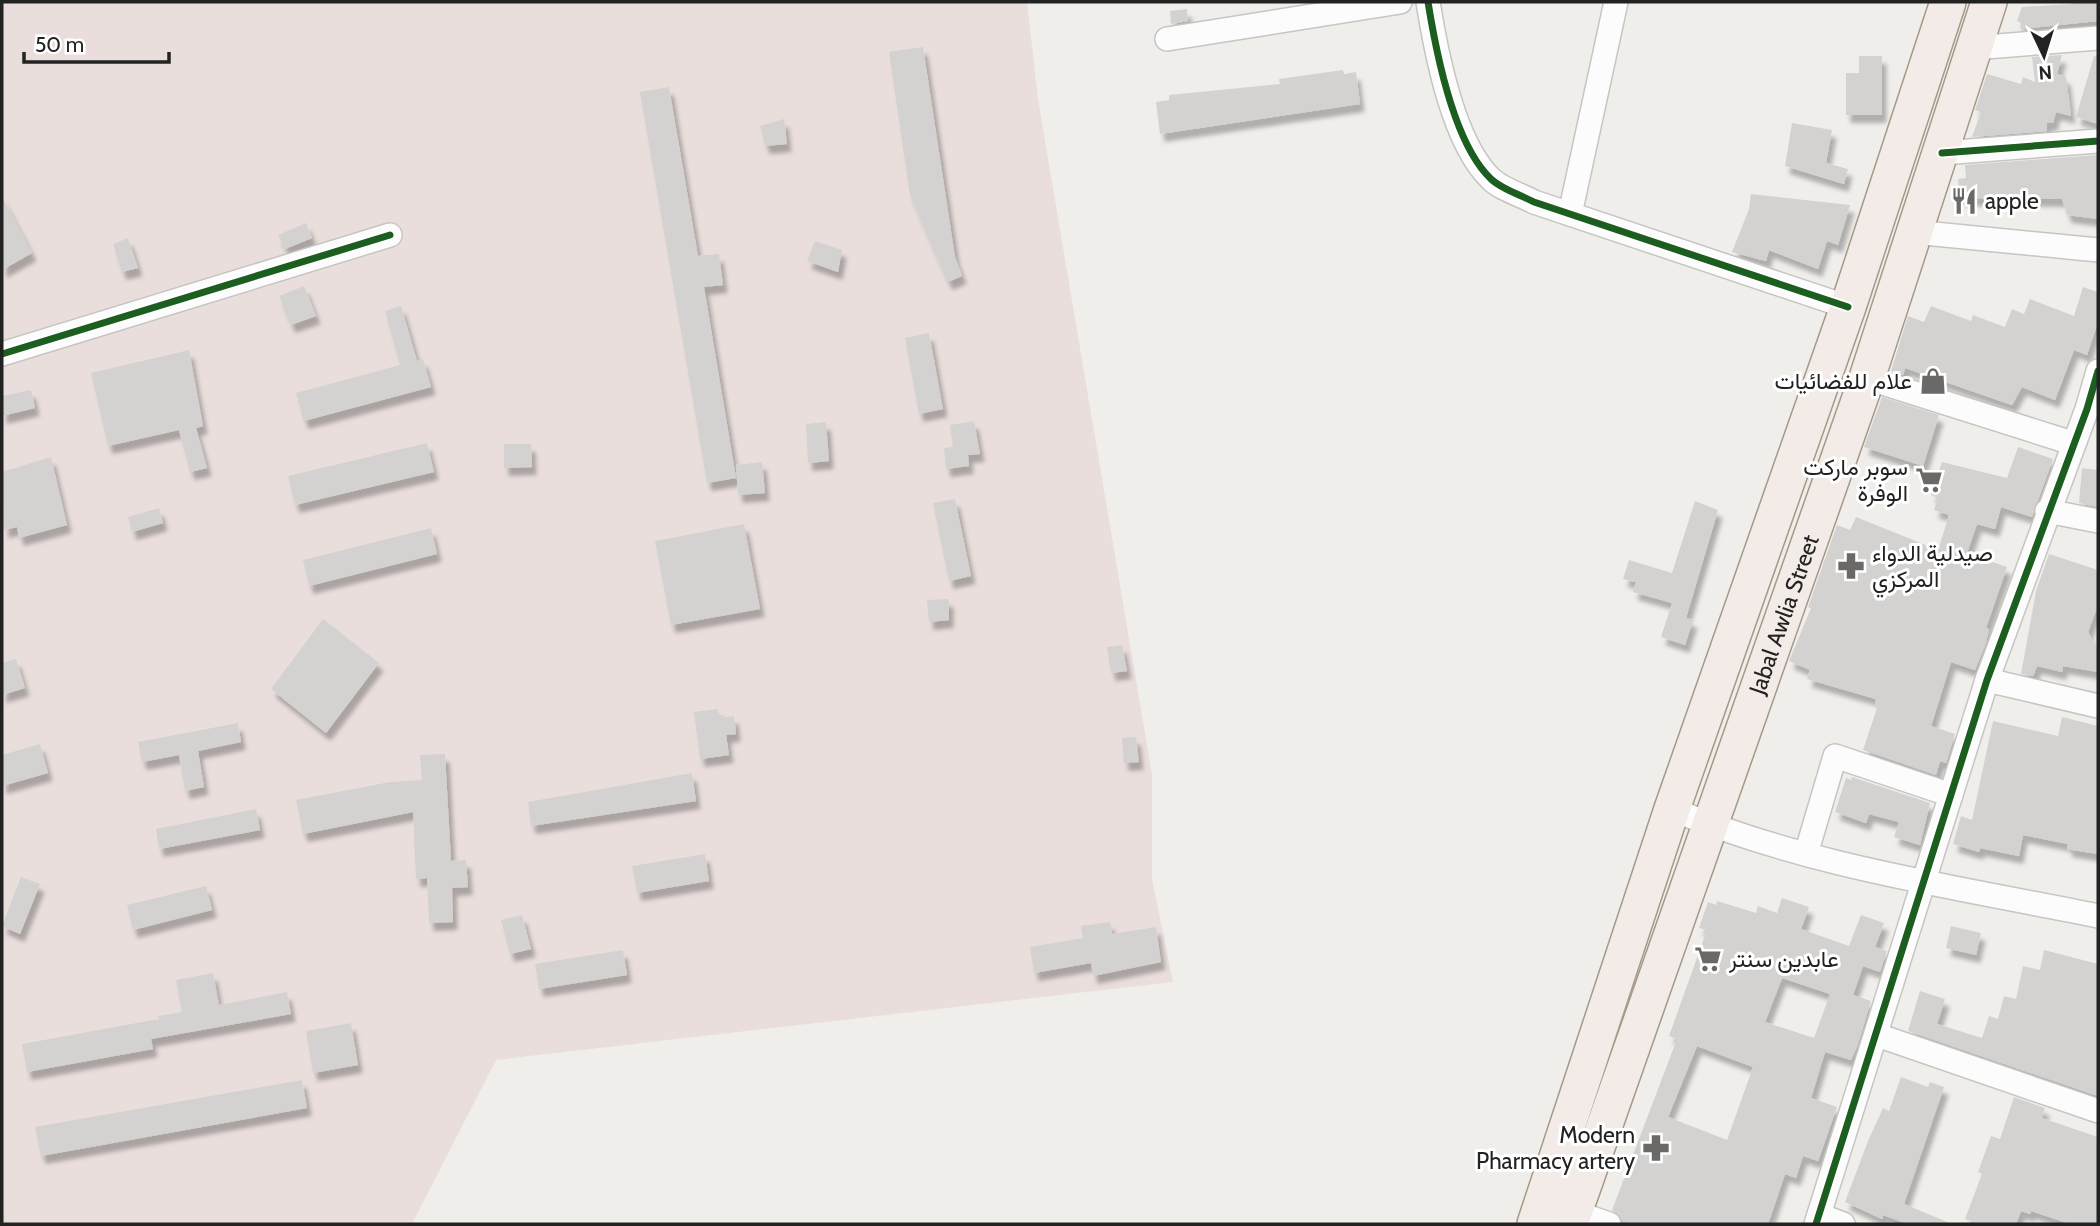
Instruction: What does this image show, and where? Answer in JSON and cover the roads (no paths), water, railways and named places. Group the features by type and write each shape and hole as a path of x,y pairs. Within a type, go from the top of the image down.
{"main road":[{"name":"Jabal Awlia Street","path":"1535,1224 1672,809 1847,307 1948,2"},
{"name":"Jabal Awlia Street","path":"1572,1218 1867,379 1989,2"}],"street":[{"path":"1167,39 1400,2"},
{"path":"1428,2 1437,57 1463,137 1491,179 1534,202 1847,307"},
{"path":"1570,214 1616,2"},
{"path":"1973,48 2098,38"},
{"path":"1942,153 2098,141"},
{"path":"1914,232 2098,250"},
{"path":"2,354 390,235"},
{"path":"1843,1224 1817,1220 1987,680 2072,443 2093,410 2098,371"},
{"path":"1867,379 2072,443"},
{"path":"2047,511 2098,521"},
{"path":"1987,680 2098,706"},
{"path":"1806,854 1835,756 1951,795"},
{"path":"1672,809 1711,826 1806,854 2098,916"},
{"path":"1877,1035 2098,1111"},
{"path":"1572,1218 1609,1224"}],"place":[{"name":"apple","path":"1964,201"},
{"name":"علام للفضائيات","path":"1933,381"},
{"name":"سوبر ماركت الوفرة","path":"1929,480"},
{"name":"صيدلية الدواء المركزي","path":"1851,566"},
{"name":"عابدين سنتر","path":"1708,959"},
{"name":"Modern Pharmacy artery","path":"1656,1148"}]}
